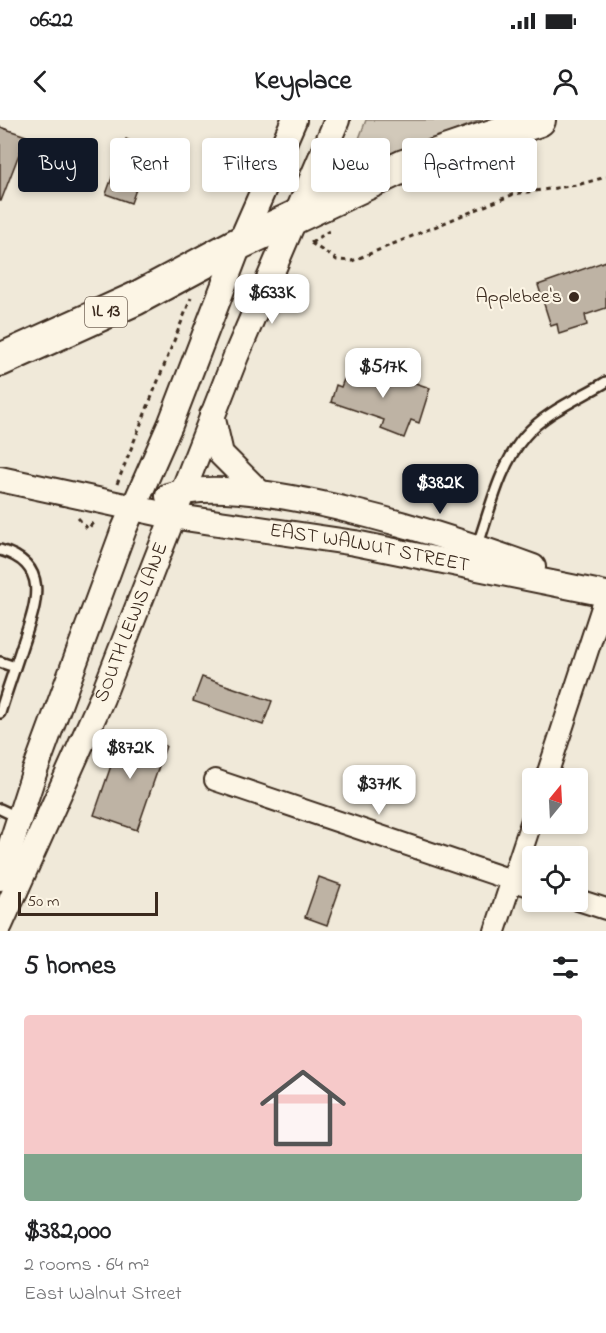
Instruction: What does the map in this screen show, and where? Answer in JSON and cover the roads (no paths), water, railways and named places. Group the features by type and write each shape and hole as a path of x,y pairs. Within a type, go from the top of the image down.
{"highway":[{"name":"IL 13","path":"0,360 140,296 240,243 304,230 404,166 539,120"}],"street":[{"name":"SOUTH LEWIS LANE","path":"0,878 10,814 132,509 170,425 240,243 294,120"},
{"name":"SOUTH LEWIS LANE","path":"0,925 102,698 212,415 304,230 337,120"},
{"path":"212,415 221,454 258,491"},
{"name":"EAST WALNUT STREET","path":"0,479 132,509 355,543 606,594 477,546 258,491 181,491 132,509"},
{"path":"549,768 606,595"},
{"path":"215,780 522,884"},
{"path":"495,931 527,834"},
{"path":"588,903 606,909"}],"lane":[{"path":"448,562 477,546 487,512 507,465 524,436 542,421 606,382"},
{"path":"0,550 17,555 28,564 35,580 36,602 0,713"},
{"path":"0,662 15,667"}],"place":[{"name":"Applebee's","path":"574,297"}]}
